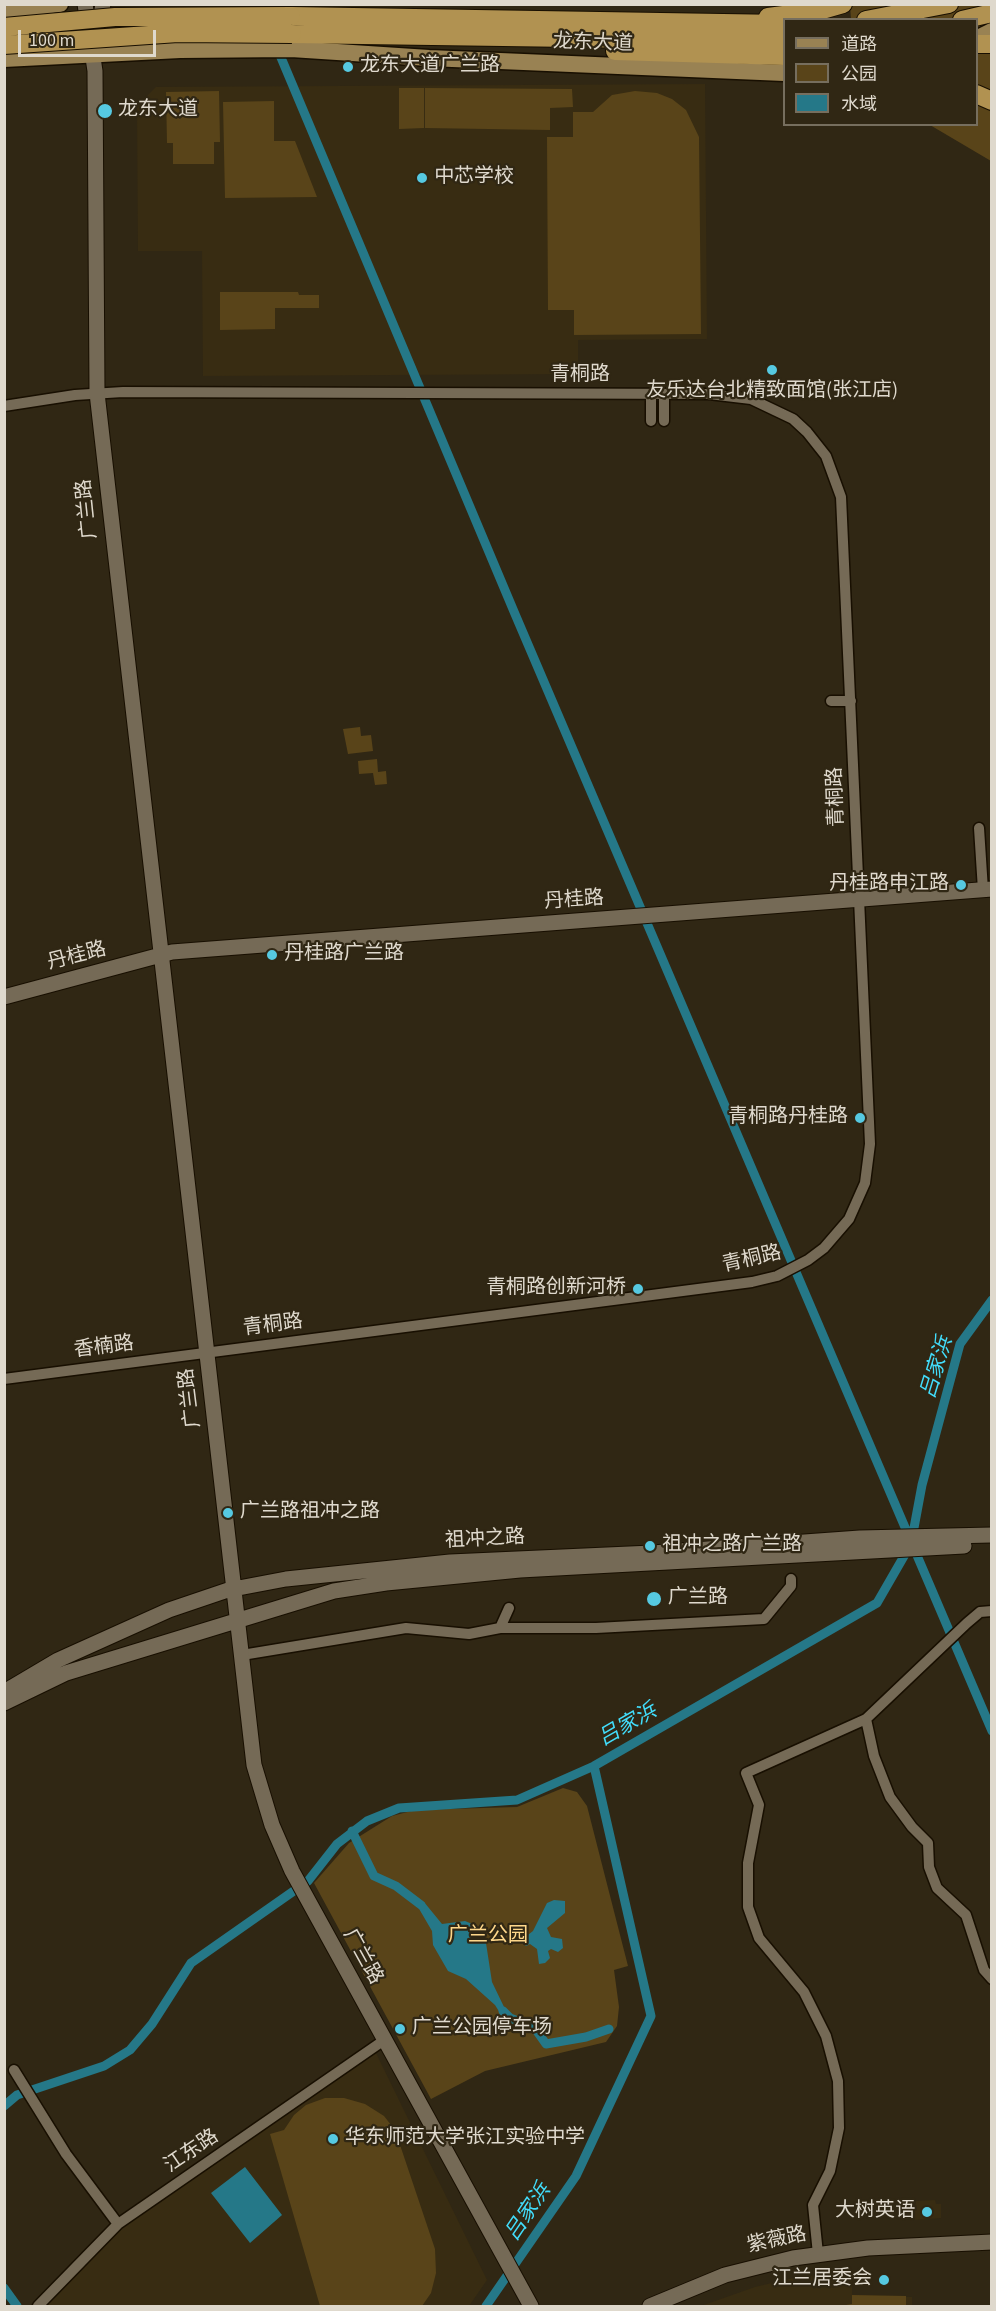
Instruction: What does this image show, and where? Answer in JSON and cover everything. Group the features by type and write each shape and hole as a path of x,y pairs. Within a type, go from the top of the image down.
{"highway":[{"path":"672,23 790,15 843,4"},
{"path":"876,18 950,4"},
{"path":"971,18 992,13"},
{"path":"4,27 178,15 783,24"},
{"path":"4,19 68,21"},
{"path":"4,45 178,33 783,41"},
{"path":"405,36 471,48 783,56"},
{"path":"4,54 70,40"}],"main road":[{"path":"4,11 60,4"},
{"path":"978,38 992,31"},
{"name":"龙东大道","path":"4,59 241,48 783,73"}],"street":[{"path":"85,4 94,55"},
{"path":"94,55 103,4"},
{"name":"广兰路","path":"94,55 97,393 160,957 158,970 160,1000 232,1590 245,1735 254,1787 267,1827 290,1873 501,2260"},
{"path":"4,406 97,393"},
{"name":"青桐路","path":"97,393 731,395 764,403 793,419 826,456 838,483 841,497 869,1100 868,1164 865,1183 849,1219 836,1236 808,1260 777,1276 752,1282 204,1353"},
{"path":"651,394 651,421"},
{"path":"664,394 664,421"},
{"path":"831,701 851,701"},
{"path":"979,828 989,892"},
{"name":"丹桂路","path":"4,997 183,951 662,918 989,892"},
{"name":"香楠路","path":"4,1379 204,1353"},
{"name":"祖冲之路","path":"967,1542 992,1535"},
{"name":"祖冲之路","path":"4,1692 58,1660 119,1631 232,1590 331,1573 450,1562 652,1553 967,1542 992,1545"},
{"name":"祖冲之路","path":"4,1703 66,1673 333,1591 386,1583 520,1570 859,1545"},
{"path":"242,1655 406,1628 469,1634 500,1628 585,1629 764,1619 791,1586 791,1579"},
{"path":"500,1628 509,1608"},
{"path":"818,2254 813,2205 830,2171 839,2128 838,2082 826,2036 804,1992 759,1938 748,1907 748,1863 759,1805 747,1773 866,1719 967,1623 980,1612 992,1611"},
{"name":"广兰路","path":"235,1622 242,1655 254,1765 272,1825 290,1873"},
{"path":"866,1719 874,1756 891,1797 912,1827 928,1843 929,1867 937,1888 966,1915 984,1970 992,1979"},
{"name":"广兰路","path":"310,1909 380,2043 524,2301"},
{"name":"江东路","path":"40,2304 118,2224 380,2043"},
{"path":"14,2070 66,2154 118,2224"},
{"name":"紫薇路","path":"650,2307 725,2274 818,2254 868,2248 992,2242"}],"shaded area":[{"name":"中芯学校","path":"705,84 707,339 578,340 578,374 203,376 202,251 138,251 137,106 156,87"},
{"name":"华东师范大学张江实验中学","path":"375,2051 487,2280 469,2306 44,2306 121,2227"},
{"name":"大树英语","path":"935,2200 936,2204 941,2204 941,2218 914,2220 916,2201"},
{"path":"852,2272 852,2295 912,2297 912,2306 701,2306 755,2287 793,2278"}],"green space":[{"path":"850,5 991,5 991,161 932,126 978,126 978,18 851,18"},
{"path":"399,88 424,88 424,128 399,129"},
{"path":"425,88 572,89 573,107 550,108 550,130 425,128"},
{"path":"219,91 220,142 214,142 214,164 173,164 173,143 167,143 166,92"},
{"path":"635,91 657,93 672,99 686,110 699,137 701,334 574,335 574,310 548,310 547,137 573,137 573,112 593,112 612,95"},
{"path":"274,101 274,141 295,141 317,197 225,198 223,102"},
{"path":"220,292 298,292 299,295 319,295 319,308 275,308 275,329 220,330"},
{"path":"360,727 361,736 371,735 373,751 348,754 343,729"},
{"path":"377,759 378,772 386,771 387,784 375,785 373,773 359,774 358,761"},
{"name":"广兰公园","path":"563,1788 577,1792 587,1806 628,1966 614,1970 619,2007 617,2026 606,2042 485,2071 431,2099 314,1883 349,1843 392,1816 415,1810 517,1807"},
{"path":"325,2098 344,2098 365,2104 384,2116 395,2130 435,2249 436,2273 431,2293 422,2306 320,2306 270,2134 284,2130 294,2115 306,2105"},
{"path":"852,2295 906,2296 906,2306 840,2306 852,2304"}],"water":[{"path":"554,1900 565,1901 565,1913 547,1928 551,1937 562,1939 563,1948 558,1952 551,1949 548,1951 550,1958 545,1963 539,1964 537,1949 530,1944 526,1946 520,1941 533,1931 547,1903"},
{"path":"424,1902 442,1924 465,1921 477,1926 486,1943 492,1982 505,2009 500,2013 495,2005 466,1979 448,1971 433,1945 432,1931 418,1907"},
{"path":"245,2167 282,2215 250,2243 211,2193"}],"waterway":[{"path":"277,48 515,614 992,1731"},
{"name":"吕家浜","path":"486,2306 576,2176 651,2016 594,1766 877,1603 911,1544 922,1485 960,1344 992,1300"},
{"path":"4,2106 17,2095 104,2066 130,2050 152,2024 191,1963 308,1881 337,1844 367,1821 399,1808 517,1800 594,1766"},
{"path":"352,1831 374,1876 396,1886 421,1905"},
{"path":"503,2011 510,2018 534,2027 546,2044 586,2037 609,2029"},
{"path":"4,2288 17,2306"}],"place":[{"name":"龙东大道广兰路","path":"348,67"},
{"name":"龙东大道","path":"105,111"},
{"name":"中芯学校","path":"422,178"},
{"name":"友乐达台北精致面馆(张江店)","path":"772,370"},
{"name":"丹桂路申江路","path":"961,885"},
{"name":"丹桂路广兰路","path":"272,955"},
{"name":"青桐路丹桂路","path":"860,1118"},
{"name":"青桐路创新河桥","path":"638,1289"},
{"name":"广兰路祖冲之路","path":"228,1513"},
{"name":"祖冲之路广兰路","path":"650,1546"},
{"name":"广兰路","path":"654,1599"},
{"name":"广兰公园停车场","path":"400,2029"},
{"name":"华东师范大学张江实验中学","path":"333,2139"},
{"name":"大树英语","path":"927,2212"},
{"name":"江兰居委会","path":"884,2280"}]}
